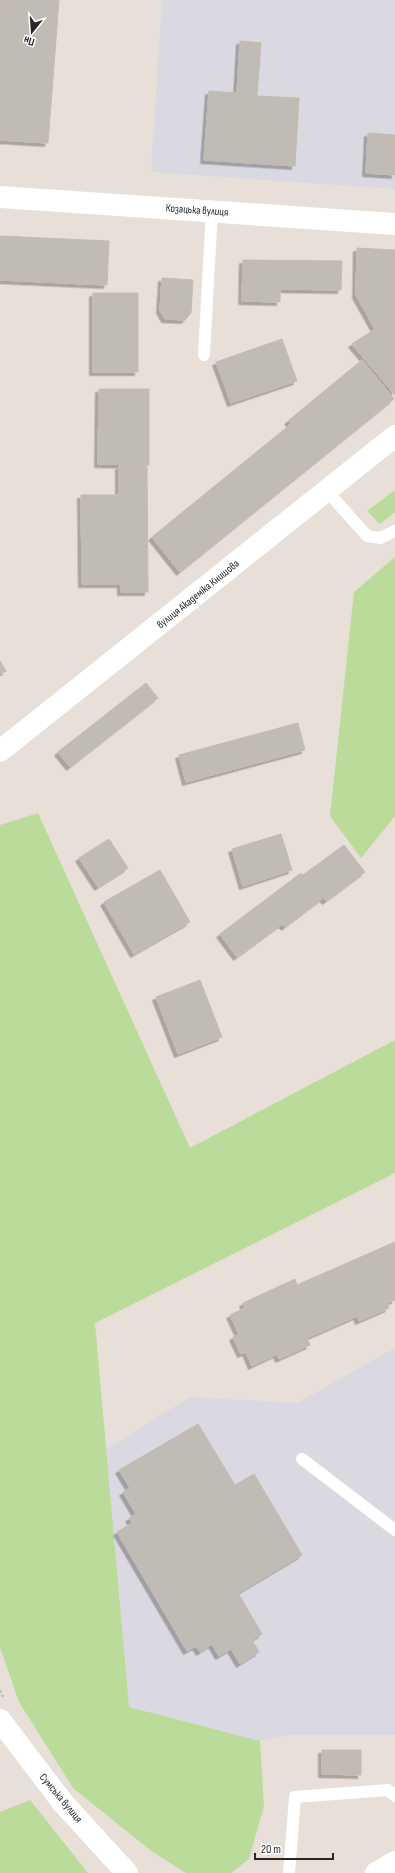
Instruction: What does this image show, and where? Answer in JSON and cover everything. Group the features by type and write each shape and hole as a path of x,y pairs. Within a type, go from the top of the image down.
{"street":[{"name":"Козацька вулиця","path":"0,196 395,224"},
{"name":"вулиця Академіка Книшова","path":"0,752 395,436"},
{"name":"Сумська вулиця","path":"0,1720 62,1803 127,1873"},
{"path":"376,1873 395,1862"}],"lane":[{"path":"204,355 212,211"},
{"path":"327,491 367,536 380,538 395,532"},
{"path":"302,1459 395,1530"},
{"path":"289,1873 295,1797 388,1790 395,1796"}],"shaded area":[{"path":"162,0 395,0 395,189 151,172"},
{"path":"395,1348 395,1735 288,1735 260,1741 129,1707 106,1449 190,1397 297,1403"}],"green space":[{"path":"395,490 395,512 380,524 367,511"},
{"path":"395,557 395,816 361,858 330,816 354,592"},
{"path":"38,813 190,1148 395,1040 395,1173 95,1323 129,1707 260,1741 264,1806 249,1859 231,1873 186,1873 150,1850 73,1788 19,1702 0,1647 0,825"},
{"path":"30,1800 88,1873 0,1873 0,1812"}],"building":[{"path":"0,0 59,0 48,143 0,140"},
{"path":"240,41 261,43 257,96 299,98 295,166 204,160 209,91 237,93"},
{"path":"368,133 395,135 395,175 366,173"},
{"path":"0,236 109,241 107,285 0,280"},
{"path":"357,248 395,250 395,395 352,344 375,329 356,295"},
{"path":"243,260 342,261 341,290 280,289 280,302 242,301"},
{"path":"162,278 193,280 191,313 185,320 165,319 160,310"},
{"path":"93,293 138,293 138,372 93,372"},
{"path":"282,339 297,381 231,403 216,362"},
{"path":"362,360 394,399 180,572 152,537 291,424 288,421"},
{"path":"99,389 149,389 149,465 98,464"},
{"path":"119,466 147,466 148,592 121,592 121,584 82,584 81,495 119,495"},
{"path":"0,661 6,671 0,674"},
{"path":"146,683 158,698 70,767 58,752"},
{"path":"298,723 305,750 186,782 179,755"},
{"path":"281,834 292,870 243,886 232,849"},
{"path":"109,839 128,868 98,887 79,858"},
{"path":"344,845 365,872 326,901 323,898 285,927 282,924 237,957 220,934 301,873 303,875"},
{"path":"160,870 190,922 134,954 104,902"},
{"path":"200,980 222,1037 178,1054 156,997"},
{"path":"395,1242 395,1300 387,1303 389,1308 359,1321 357,1316 307,1338 310,1345 279,1359 277,1354 252,1366 246,1352 241,1354 233,1337 239,1334 230,1315 245,1308 243,1303 295,1279 297,1285"},
{"path":"198,1424 235,1485 254,1474 302,1555 238,1593 262,1634 252,1640 259,1652 240,1664 231,1649 219,1656 212,1644 200,1652 196,1646 187,1651 117,1532 132,1523 129,1518 136,1514 123,1492 130,1488 119,1470"},
{"path":"322,1750 361,1750 361,1775 322,1774"}]}
